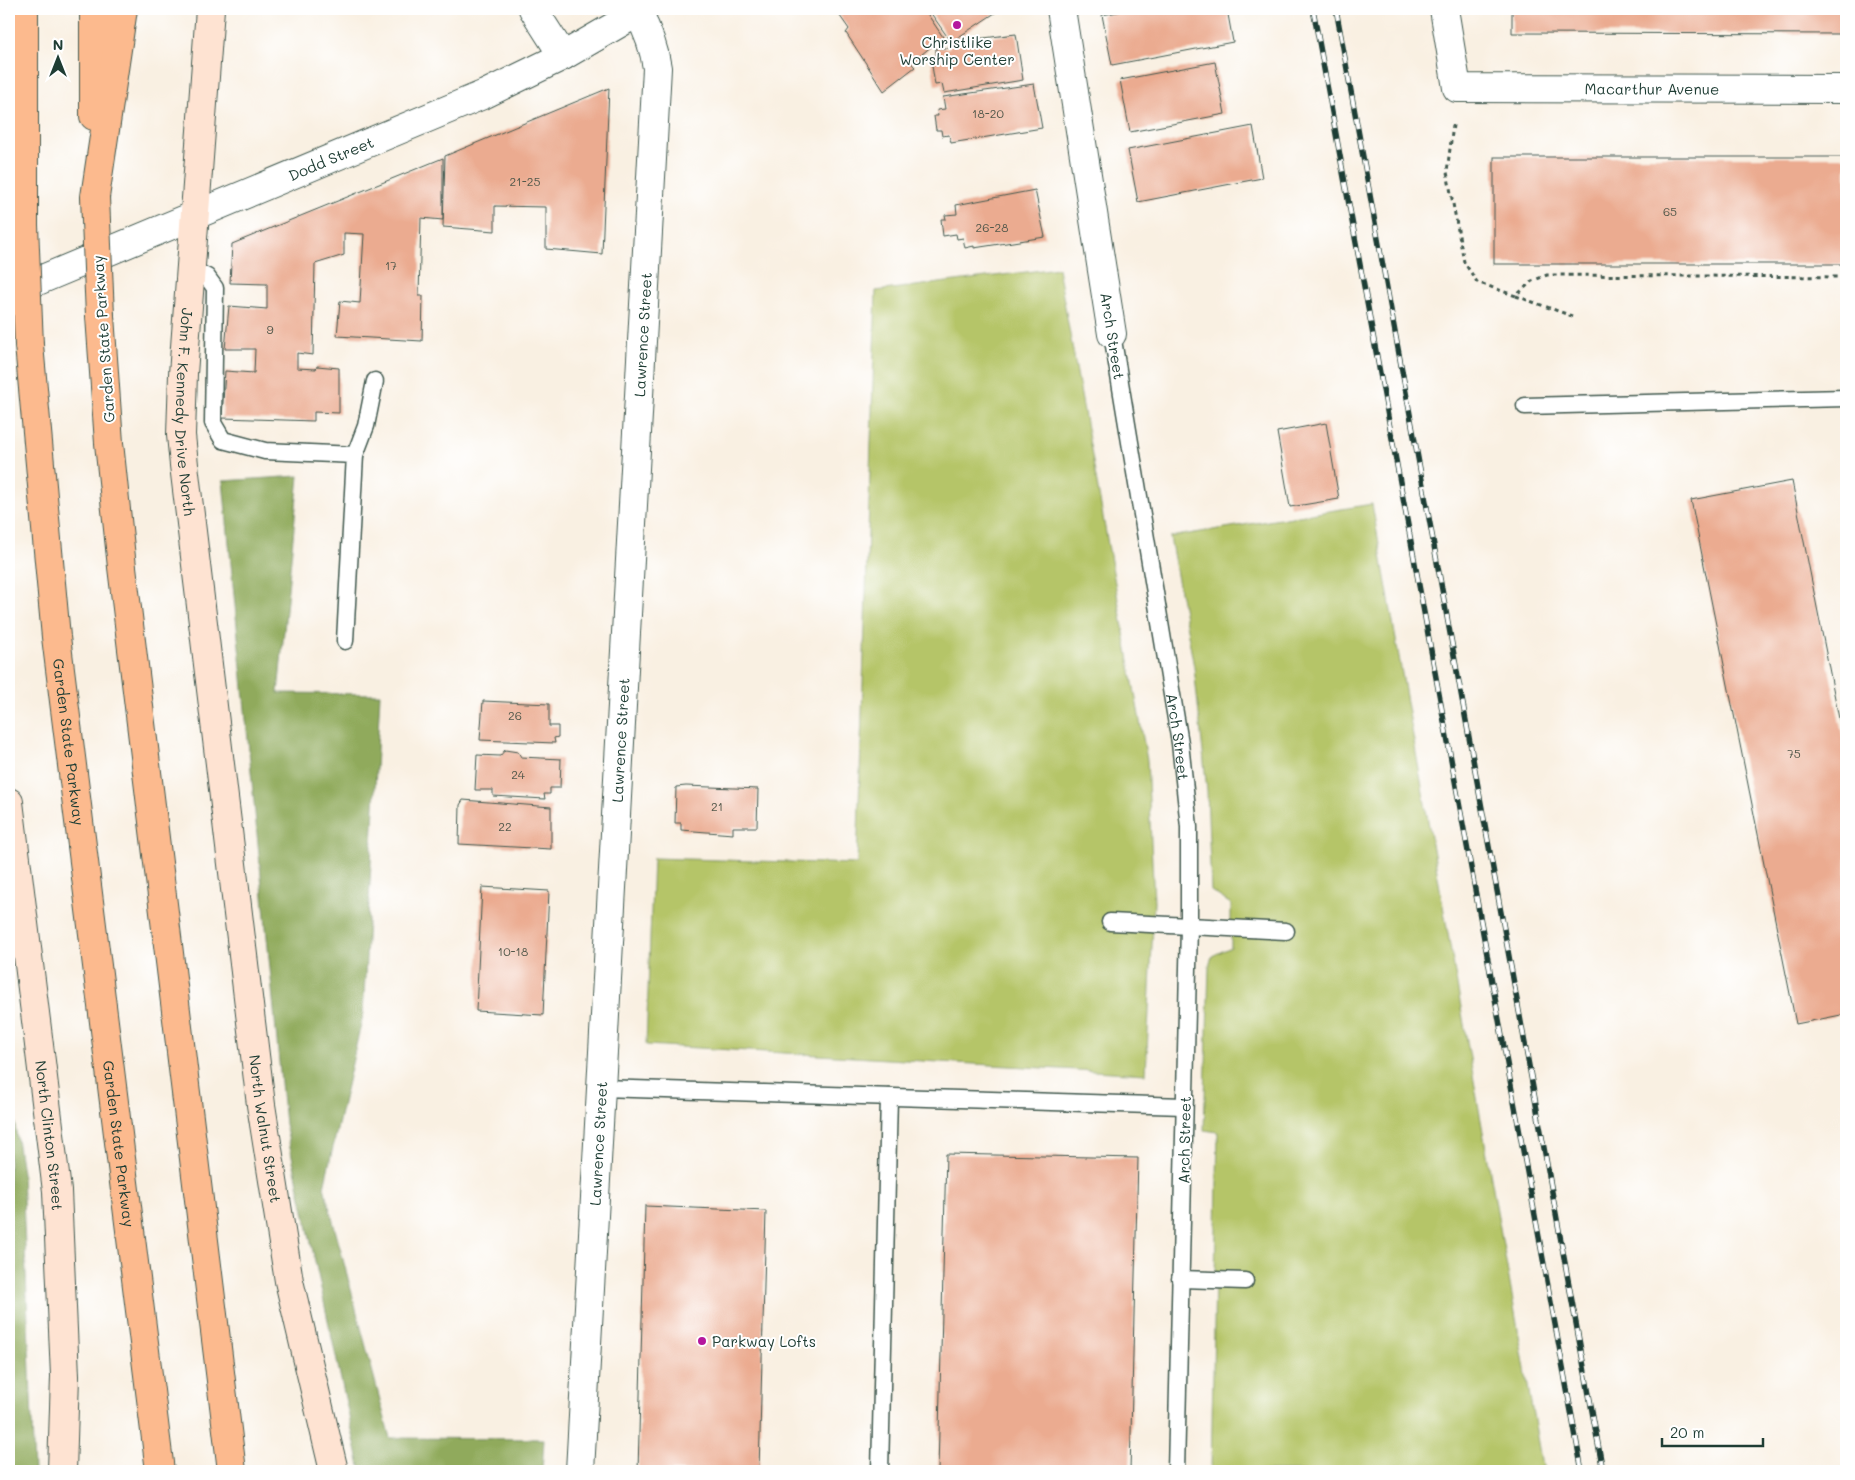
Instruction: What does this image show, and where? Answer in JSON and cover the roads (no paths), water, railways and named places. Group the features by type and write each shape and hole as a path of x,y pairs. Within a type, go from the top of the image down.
{"highway":[{"name":"Garden State Parkway","path":"24,9 24,226 29,345 56,637 160,1471"},
{"name":"Garden State Parkway","path":"94,9 95,197 100,316 116,513 232,1471"},
{"path":"95,197 123,9"}],"main road":[{"name":"John F. Kennedy Drive North","path":"210,9 181,434 224,782"},
{"name":"North Walnut Street","path":"224,782 245,981 261,1105 289,1280 334,1471"},
{"name":"North Clinton Street","path":"9,802 57,1191 65,1376 62,1471"}],"street":[{"path":"533,9 563,56"},
{"name":"Arch Street","path":"1061,9 1112,334"},
{"name":"Macarthur Avenue","path":"1444,9 1457,88 1846,89"},
{"name":"Dodd Street","path":"9,293 485,94 563,56 641,11"},
{"name":"Lawrence Street","path":"580,1471 657,68 654,50 641,11"}],"lane":[{"path":"191,269 208,277 215,288 213,423 223,440 265,451 355,455"},
{"name":"Arch Street","path":"1112,334 1182,752 1188,828 1188,926 1176,1471"},
{"path":"345,641 355,455 368,418 375,381"},
{"path":"1525,406 1846,398"},
{"path":"1110,922 1286,931"},
{"path":"601,1088 1184,1106"},
{"path":"880,1471 889,1097"},
{"path":"1180,1279 1244,1280"}],"railway":[{"path":"1313,9 1582,1471"},
{"path":"1336,9 1603,1471"}],"place":[{"name":"Christlike Worship Center","path":"957,25"},
{"name":"Parkway Lofts","path":"702,1341"}]}
